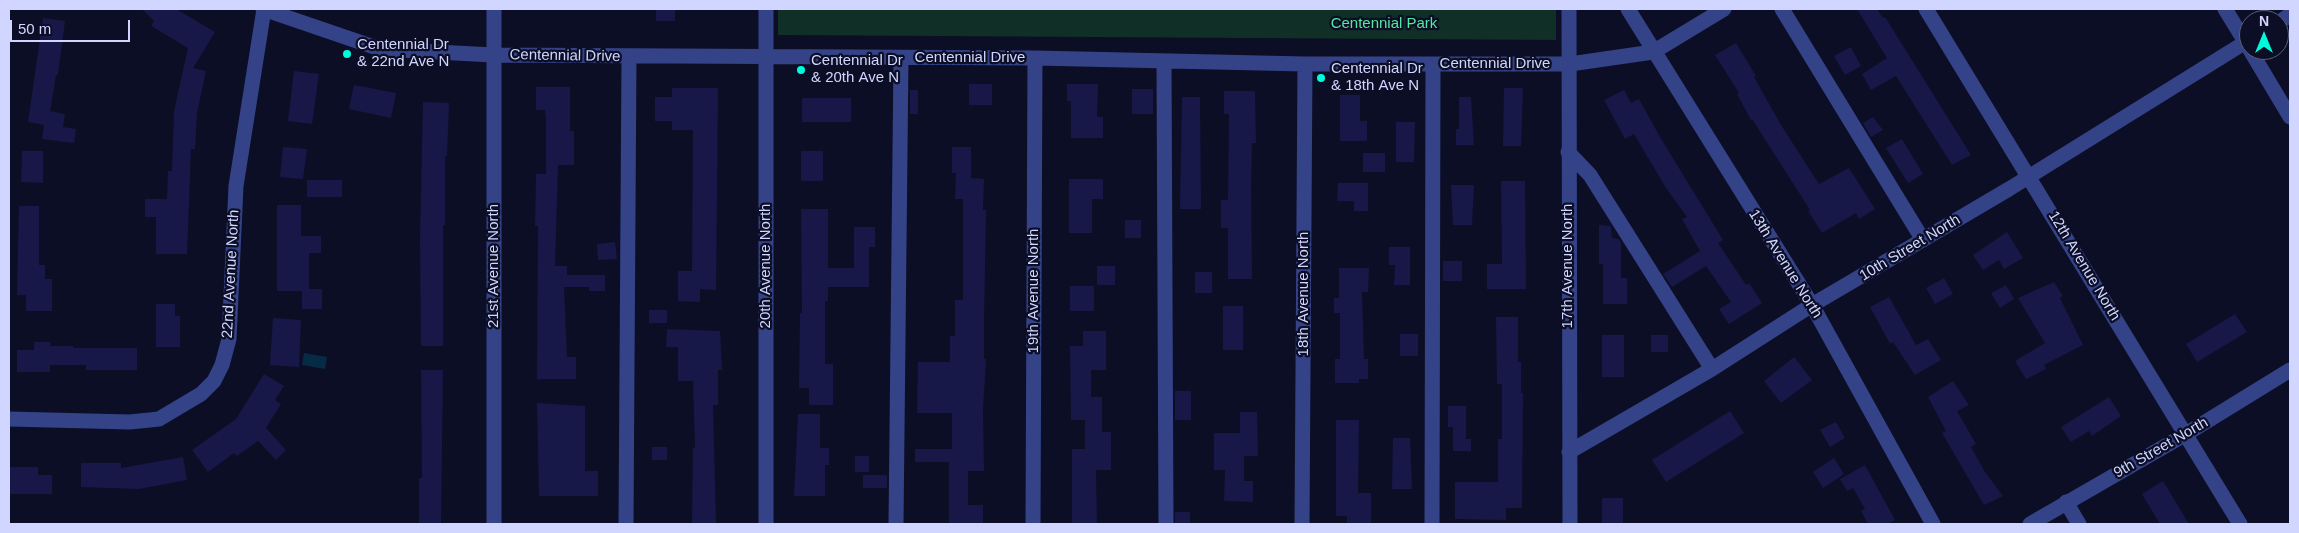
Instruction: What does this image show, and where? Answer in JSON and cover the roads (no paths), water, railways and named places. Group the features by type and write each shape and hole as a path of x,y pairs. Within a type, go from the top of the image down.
{"street":[{"name":"Centennial Drive","path":"264,9 380,49 493,55 1035,58 1305,64 1570,64 1653,52"},
{"name":"22nd Avenue North","path":"9,419 130,422 159,419 201,394 214,381 222,365 229,339 236,186 264,9"},
{"name":"21st Avenue North","path":"494,9 494,524"},
{"name":"20th Avenue North","path":"766,9 766,524"},
{"name":"17th Avenue North","path":"1569,9 1570,524"},
{"name":"13th Avenue North","path":"1628,9 1812,305 1933,524"},
{"path":"1653,52 1724,9"},
{"path":"1782,9 1923,240"},
{"name":"12th Avenue North","path":"1926,9 2240,524"},
{"path":"2225,9 2239,31"},
{"name":"10th Street North","path":"1569,452 1712,369 1812,305 2239,50"},
{"path":"626,524 630,56"},
{"path":"896,524 901,58"},
{"name":"19th Avenue North","path":"1033,524 1035,58"},
{"path":"2257,60 2290,117"},
{"path":"1164,61 1166,524"},
{"name":"18th Avenue North","path":"1302,524 1305,64"},
{"path":"1432,524 1433,64"},
{"path":"1568,152 1590,175 1712,369"},
{"name":"9th Street North","path":"2030,524 2186,434 2290,370"},
{"path":"2066,502 2080,524"}],"water":[{"path":"304,353 327,357 325,369 302,365"}],"place":[{"name":"Centennial Dr & 22nd Ave N","path":"347,54"},
{"name":"Centennial Dr & 20th Ave N","path":"801,70"},
{"name":"Centennial Dr & 18th Ave N","path":"1321,78"}],"park label":[{"name":"Centennial Park","path":"1384,24"}]}
